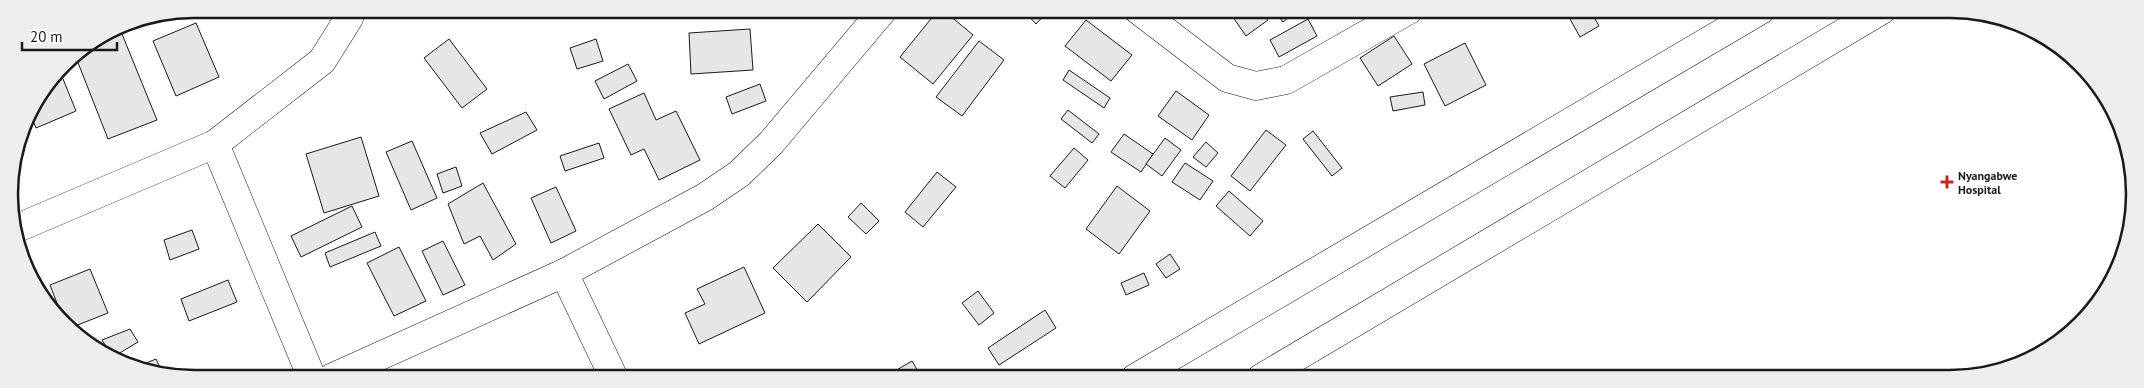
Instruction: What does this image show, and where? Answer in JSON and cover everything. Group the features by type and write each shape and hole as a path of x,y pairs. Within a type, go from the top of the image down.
{"street":[{"path":"21,227 215,144 322,61 349,18"},
{"path":"349,370 564,273 705,197 739,174 771,143 876,18"},
{"path":"1148,18 1227,78 1256,86 1286,80 1395,18"},
{"path":"1149,370 1747,18"},
{"path":"1274,370 1868,18"},
{"path":"215,144 309,370"},
{"path":"564,273 610,370"}],"building":[{"path":"932,18 953,18 973,35 933,84 900,57"},
{"path":"1030,18 1042,18 1036,24"},
{"path":"1234,18 1267,18 1268,20 1246,36"},
{"path":"1280,18 1288,18 1283,22"},
{"path":"1569,18 1594,18 1599,26 1580,37"},
{"path":"1308,19 1317,36 1279,57 1270,40"},
{"path":"1086,20 1132,55 1111,81 1065,46"},
{"path":"196,23 219,77 176,96 153,41"},
{"path":"750,29 753,70 691,74 689,33"},
{"path":"122,34 157,120 108,139 78,61 96,47"},
{"path":"1394,36 1412,64 1378,86 1360,58"},
{"path":"449,39 487,89 462,108 424,58"},
{"path":"596,39 603,61 577,69 570,48"},
{"path":"979,41 1004,60 962,116 936,97"},
{"path":"1465,43 1486,85 1445,106 1424,64"},
{"path":"628,64 637,81 604,99 595,81"},
{"path":"1069,70 1110,98 1104,108 1063,80"},
{"path":"62,77 76,111 36,128 33,121 41,106"},
{"path":"760,84 766,101 732,114 726,97"},
{"path":"1176,91 1209,115 1192,140 1158,116"},
{"path":"1423,92 1425,105 1393,111 1390,97"},
{"path":"644,93 656,120 676,111 700,160 659,180 644,149 631,155 609,109"},
{"path":"1068,110 1099,134 1092,143 1061,119"},
{"path":"526,112 537,130 492,154 480,133"},
{"path":"1266,130 1286,145 1250,191 1231,176"},
{"path":"1313,131 1342,168 1332,176 1303,139"},
{"path":"1124,134 1153,154 1141,172 1111,152"},
{"path":"361,137 379,196 324,213 306,154"},
{"path":"1165,138 1181,150 1162,176 1146,164"},
{"path":"412,141 437,198 411,210 386,152"},
{"path":"1206,142 1218,153 1206,167 1193,157"},
{"path":"599,143 604,158 565,171 560,156"},
{"path":"1074,148 1088,160 1065,188 1050,176"},
{"path":"1185,163 1213,181 1200,200 1172,182"},
{"path":"456,167 462,186 443,193 437,174"},
{"path":"937,172 956,187 923,227 905,212"},
{"path":"483,183 516,244 493,260 480,236 464,244 448,204"},
{"path":"1117,186 1150,211 1119,254 1086,229"},
{"path":"556,187 576,231 551,243 531,198"},
{"path":"1229,191 1263,221 1250,236 1216,206"},
{"path":"861,203 879,221 866,234 848,217"},
{"path":"352,206 362,227 301,257 291,236"},
{"path":"818,224 851,257 807,302 773,268"},
{"path":"192,230 199,249 170,260 164,240"},
{"path":"375,232 381,246 330,267 325,253"},
{"path":"443,241 465,285 443,295 422,251"},
{"path":"399,247 426,301 394,316 367,263"},
{"path":"1170,254 1180,269 1166,278 1156,264"},
{"path":"744,267 765,313 699,344 685,313 705,304 697,289"},
{"path":"90,269 108,313 76,326 58,306 50,285"},
{"path":"1144,273 1149,285 1126,295 1121,283"},
{"path":"228,280 237,302 189,321 181,299"},
{"path":"978,291 994,313 979,325 962,303"},
{"path":"1045,310 1056,328 999,365 988,348"},
{"path":"130,329 138,342 119,353 107,347 102,340"},
{"path":"156,359 160,367 148,364 145,363"},
{"path":"912,361 917,370 897,370"}],"place":[{"name":"Nyangabwe Hospital","path":"1947,182"}]}
